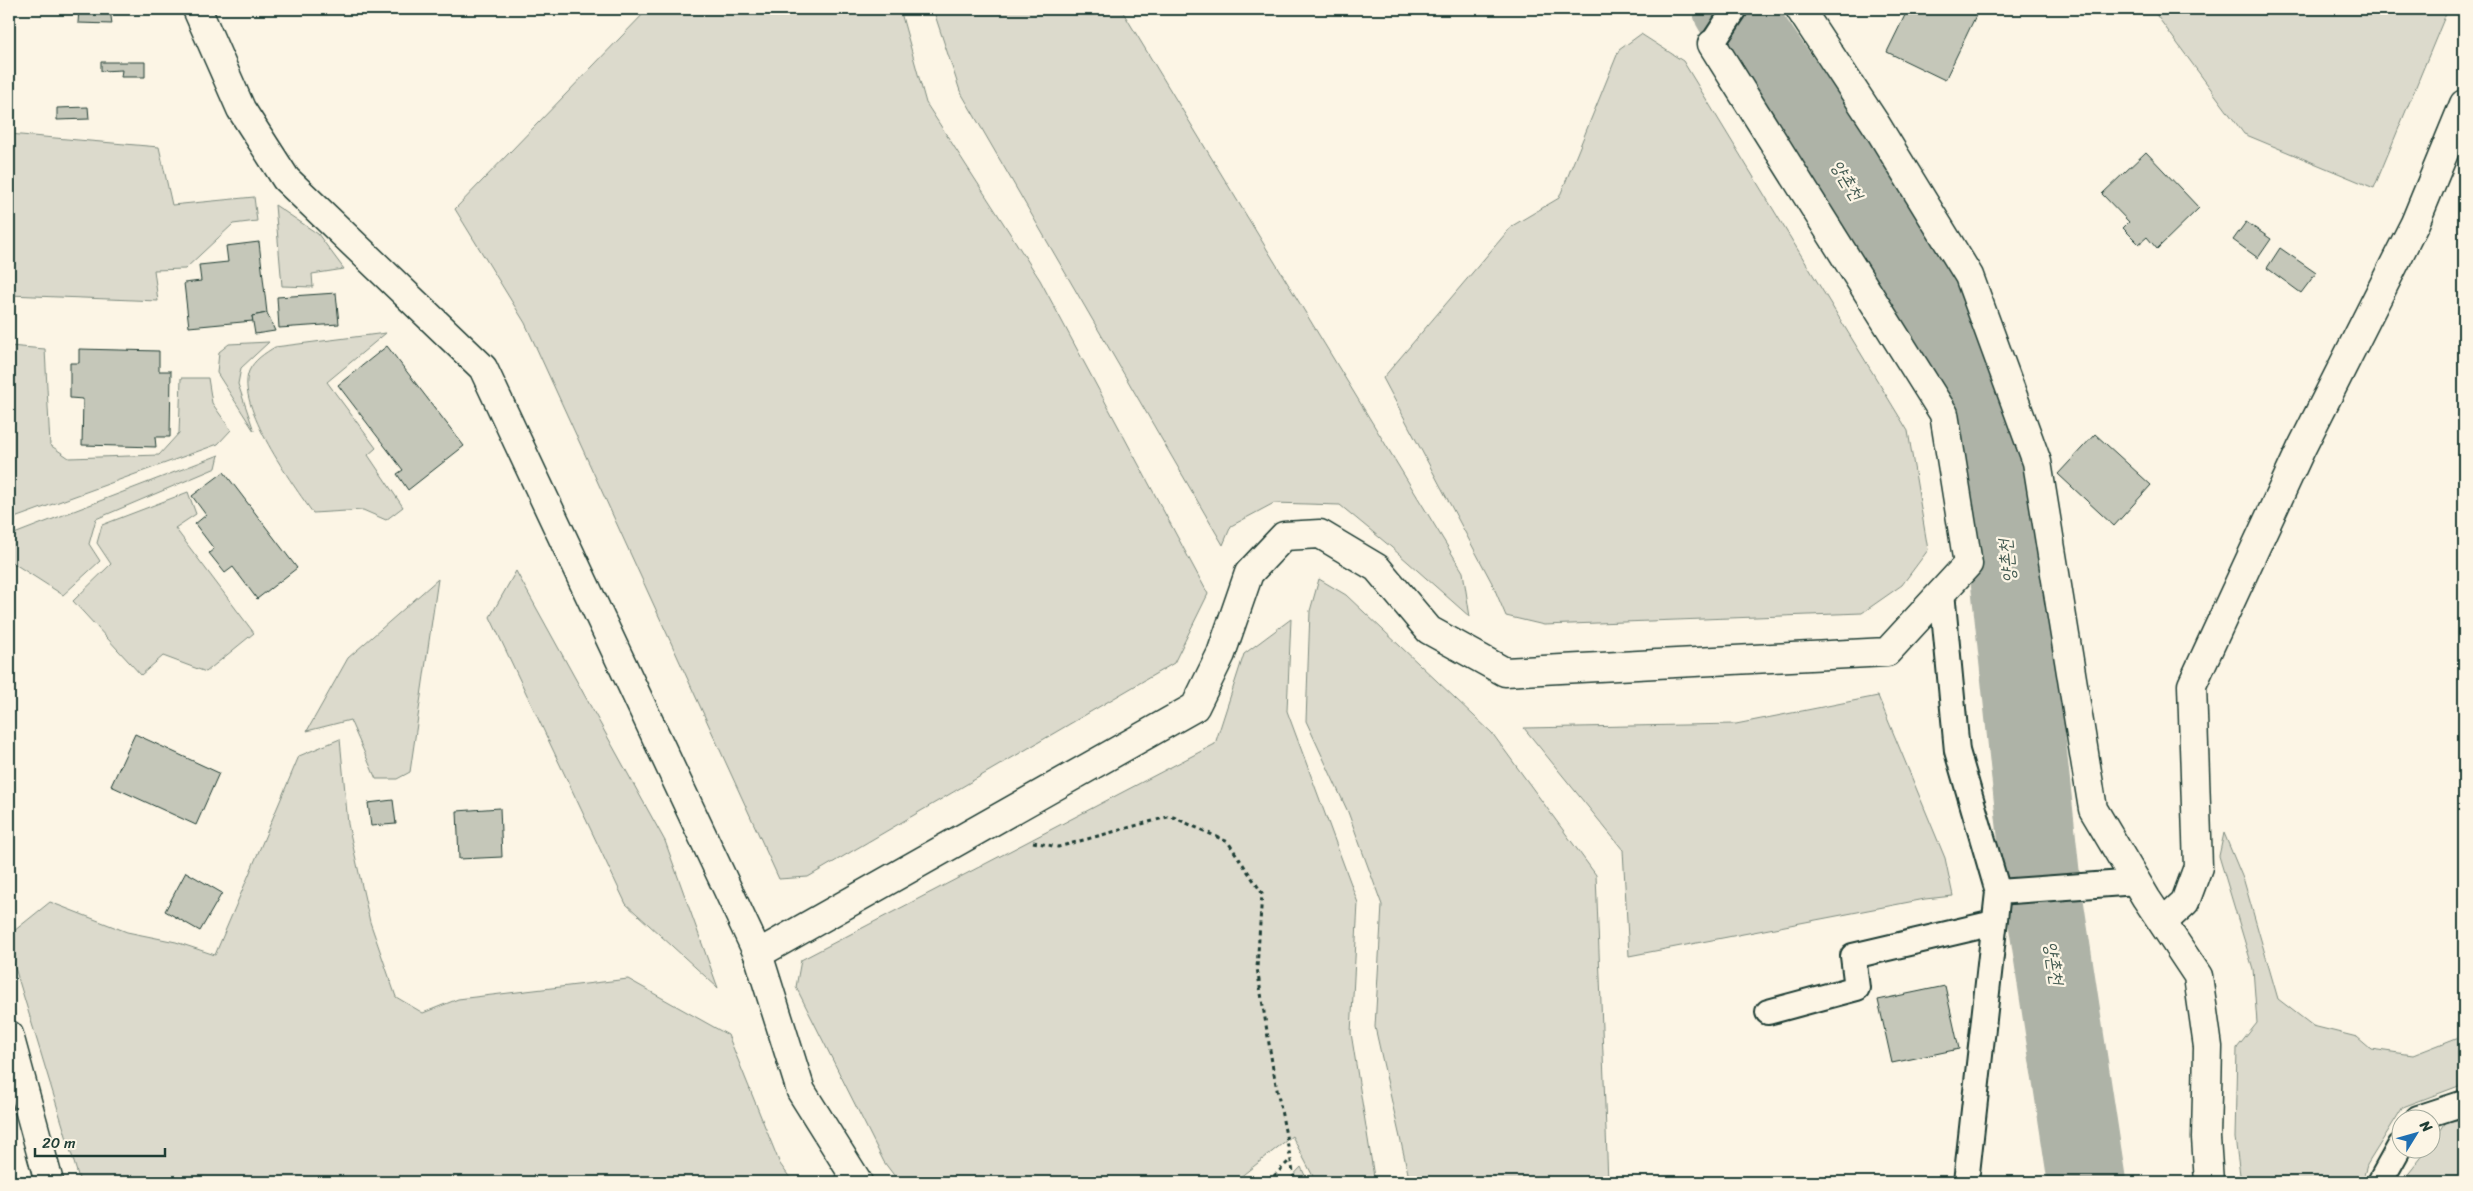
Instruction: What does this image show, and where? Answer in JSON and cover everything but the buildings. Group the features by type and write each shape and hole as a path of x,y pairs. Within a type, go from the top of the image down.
{"street":[{"path":"197,9 241,108 286,179 484,368 758,954 801,1091 858,1182"},
{"path":"1800,9 1877,126 1969,276 2037,462 2092,809 2135,882 2198,976 2208,1047 2206,1138 2209,1182"},
{"path":"758,954 1195,707 1221,654 1249,573 1284,536 1320,534 1377,568 1429,630 1505,672 1887,652 1968,564 1944,414 1712,44"},
{"path":"2162,922 2185,902 2198,867 2192,685 2301,449 2415,223 2464,104"},
{"path":"9,1035 49,1182"}],"lane":[{"path":"1712,44 1735,9"},
{"path":"1942,592 1957,751 2000,892 1994,923 1966,1182"},
{"path":"2000,892 2135,882"},
{"path":"1768,1012 1857,988 1853,956 1994,923"},
{"path":"2440,1111 2464,1103"},
{"path":"2380,1182 2393,1158"}],"path":[{"path":"978,830 1058,847 1171,816 1228,842 1262,893 1257,968 1273,1069 1295,1182"},
{"path":"1268,1182 1290,1160"}],"shaded area":[{"path":"648,9 900,9 926,103 1040,280 1208,594 1174,663 808,877 779,879 525,323 455,209"},
{"path":"933,9 1121,9 1463,572 1470,617 1340,505 1274,503 1231,526 1223,545 960,91"},
{"path":"2152,9 2448,9 2374,188 2244,134"},
{"path":"1641,34 1683,61 1908,431 1928,550 1902,585 1862,613 1544,625 1506,616 1492,583 1383,378 1512,226 1559,198 1619,50"},
{"path":"9,134 159,147 172,205 254,197 257,221 233,224 185,269 154,270 158,301 9,295"},
{"path":"275,205 318,234 344,269 312,274 313,287 282,286"},
{"path":"386,333 327,382 376,448 368,455 403,507 386,520 363,510 313,513 280,465 258,423 250,404 247,386 249,371 257,360 275,347"},
{"path":"269,342 241,368 238,384 254,431 217,373 219,352 229,344"},
{"path":"9,346 45,349 50,445 69,458 159,455 179,433 181,378 208,378 212,403 231,430 218,444 9,520"},
{"path":"219,455 216,468 96,519 89,544 100,561 63,595 10,561 9,536"},
{"path":"188,492 196,514 175,528 254,633 206,672 163,656 141,675 73,601 111,564 97,543 102,525"},
{"path":"516,571 665,841 718,988 626,904 490,617"},
{"path":"438,579 410,772 397,779 376,779 350,720 307,731 348,658"},
{"path":"1319,579 1346,595 1492,733 1596,875 1608,1182 1410,1182 1375,1027 1382,905 1348,812 1306,721 1310,611"},
{"path":"1291,619 1287,711 1358,903 1351,1033 1374,1177 1356,1182 1316,1182 1292,1136 1234,1182 899,1182 884,1162 796,987 801,960 1215,744 1244,654"},
{"path":"1878,696 1945,858 1953,896 1925,899 1629,956 1623,850 1524,728 1736,724"},
{"path":"340,739 348,824 370,922 396,997 423,1013 458,999 628,979 728,1035 780,1164 793,1182 80,1182 9,948 9,935 50,902 127,932 176,942 215,955 299,756"},
{"path":"2224,833 2244,881 2278,999 2313,1026 2357,1037 2371,1049 2413,1055 2464,1035 2464,1084 2402,1108 2390,1108 2390,1128 2367,1165 2362,1182 2241,1182 2235,1138 2237,1048 2257,1023 2253,969 2219,856"},
{"path":"2464,1119 2464,1182 2402,1182 2421,1158 2440,1158 2440,1131 2446,1122"},
{"path":"1301,1167 1308,1182 1287,1182"}],"waterway":[{"name":"양촌천","path":"1732,9 1809,120 1921,296 1996,452 2042,886 2087,1182"}]}
